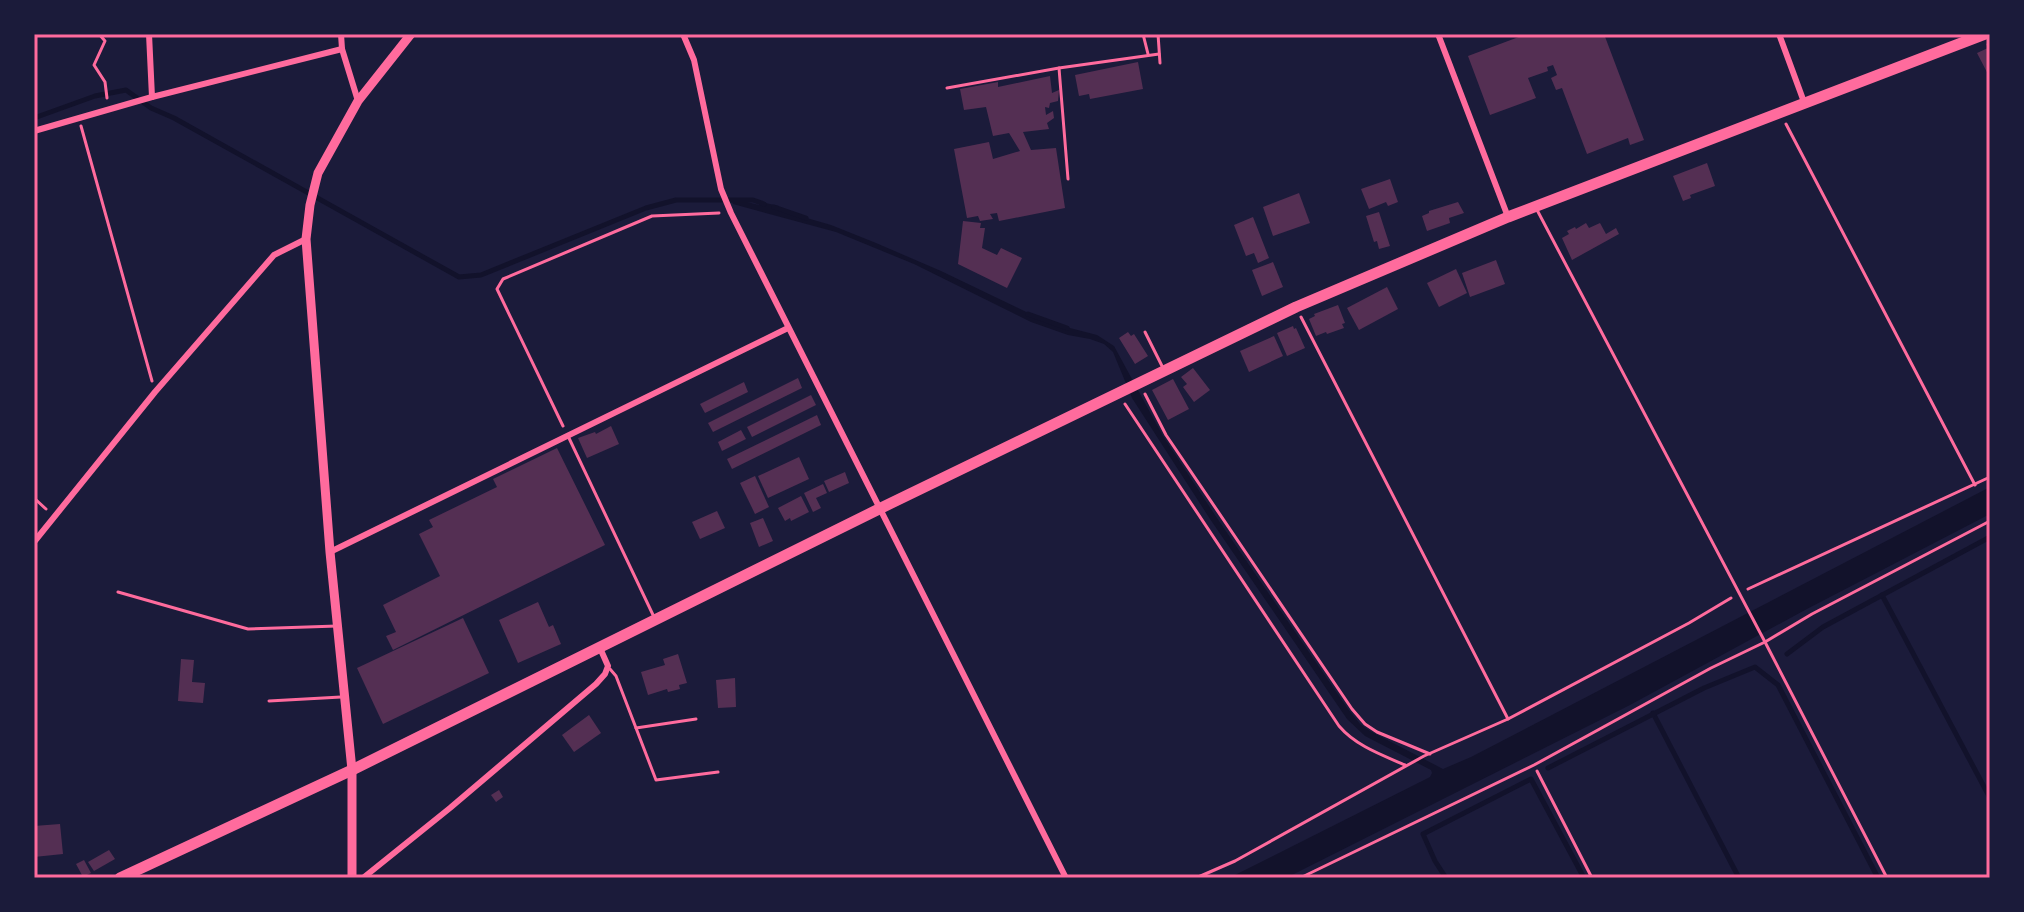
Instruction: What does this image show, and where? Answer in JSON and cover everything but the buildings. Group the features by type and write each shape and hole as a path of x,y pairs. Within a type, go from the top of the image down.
{"highway":[{"path":"120,878 352,770 1296,307 1535,206 1985,34"}],"main road":[{"path":"352,878 352,770 330,552 306,239 318,173 358,101 411,34"}],"street":[{"path":"149,34 152,97"},
{"path":"341,34 342,49 358,101"},
{"path":"683,34 694,60 721,189 731,213 1066,878"},
{"path":"1438,34 1508,217"},
{"path":"1779,34 1804,102"},
{"path":"34,131 152,97 342,49"},
{"path":"34,542 155,392 274,255 306,239"},
{"path":"330,552 788,328"},
{"path":"363,878 596,684 608,666 600,647"}],"lane":[{"path":"1143,34 1148,55"},
{"path":"1158,34 1160,63"},
{"path":"947,88 1159,54"},
{"path":"1059,68 1068,179"},
{"path":"1535,206 1887,878"},
{"path":"1145,332 1164,371"},
{"path":"568,436 656,620"},
{"path":"1300,878 1534,765 1990,521"},
{"path":"118,592 248,629 337,626"},
{"path":"608,666 616,676 656,780 718,772"},
{"path":"269,701 344,697"},
{"path":"636,728 696,719"}],"path":[{"path":"99,34 105,41 94,65 105,82 108,110"},
{"path":"1780,112 1975,485"},
{"path":"79,119 155,392"},
{"path":"568,436 497,289 503,279 652,216 731,213"},
{"path":"1296,307 1508,719"},
{"path":"1138,384 1166,435 1352,709 1377,732 1430,753"},
{"path":"1120,393 1339,726 1367,747 1409,765"},
{"path":"1196,878 1235,861 1424,756 1508,719 1739,593 1990,477"},
{"path":"34,498 55,518"},
{"path":"1534,765 1592,878"}],"shaded area":[{"path":"731,198 779,206 779,210 831,225 941,271 1047,322 1097,335 1114,346 1163,436 1348,709 1370,731 1443,769 1990,487 1990,514 1630,705 1286,878 1229,878 1430,777 1431,770 1365,736 1347,719 1210,519 1132,398 1113,352 1104,344 1031,322 914,264 836,232 733,204"}],"waterway":[{"path":"34,118 95,96 126,90 151,108 459,277 481,275 646,208 676,200 753,200 764,204"},
{"path":"774,207 806,218"},
{"path":"1028,314 1067,328"},
{"path":"1787,654 1823,627 1990,537"},
{"path":"1882,595 1990,798"},
{"path":"1548,768 1704,688 1755,667 1778,685 1878,878"},
{"path":"1653,713 1739,878"},
{"path":"1446,878 1423,834 1531,779 1584,878"}]}
